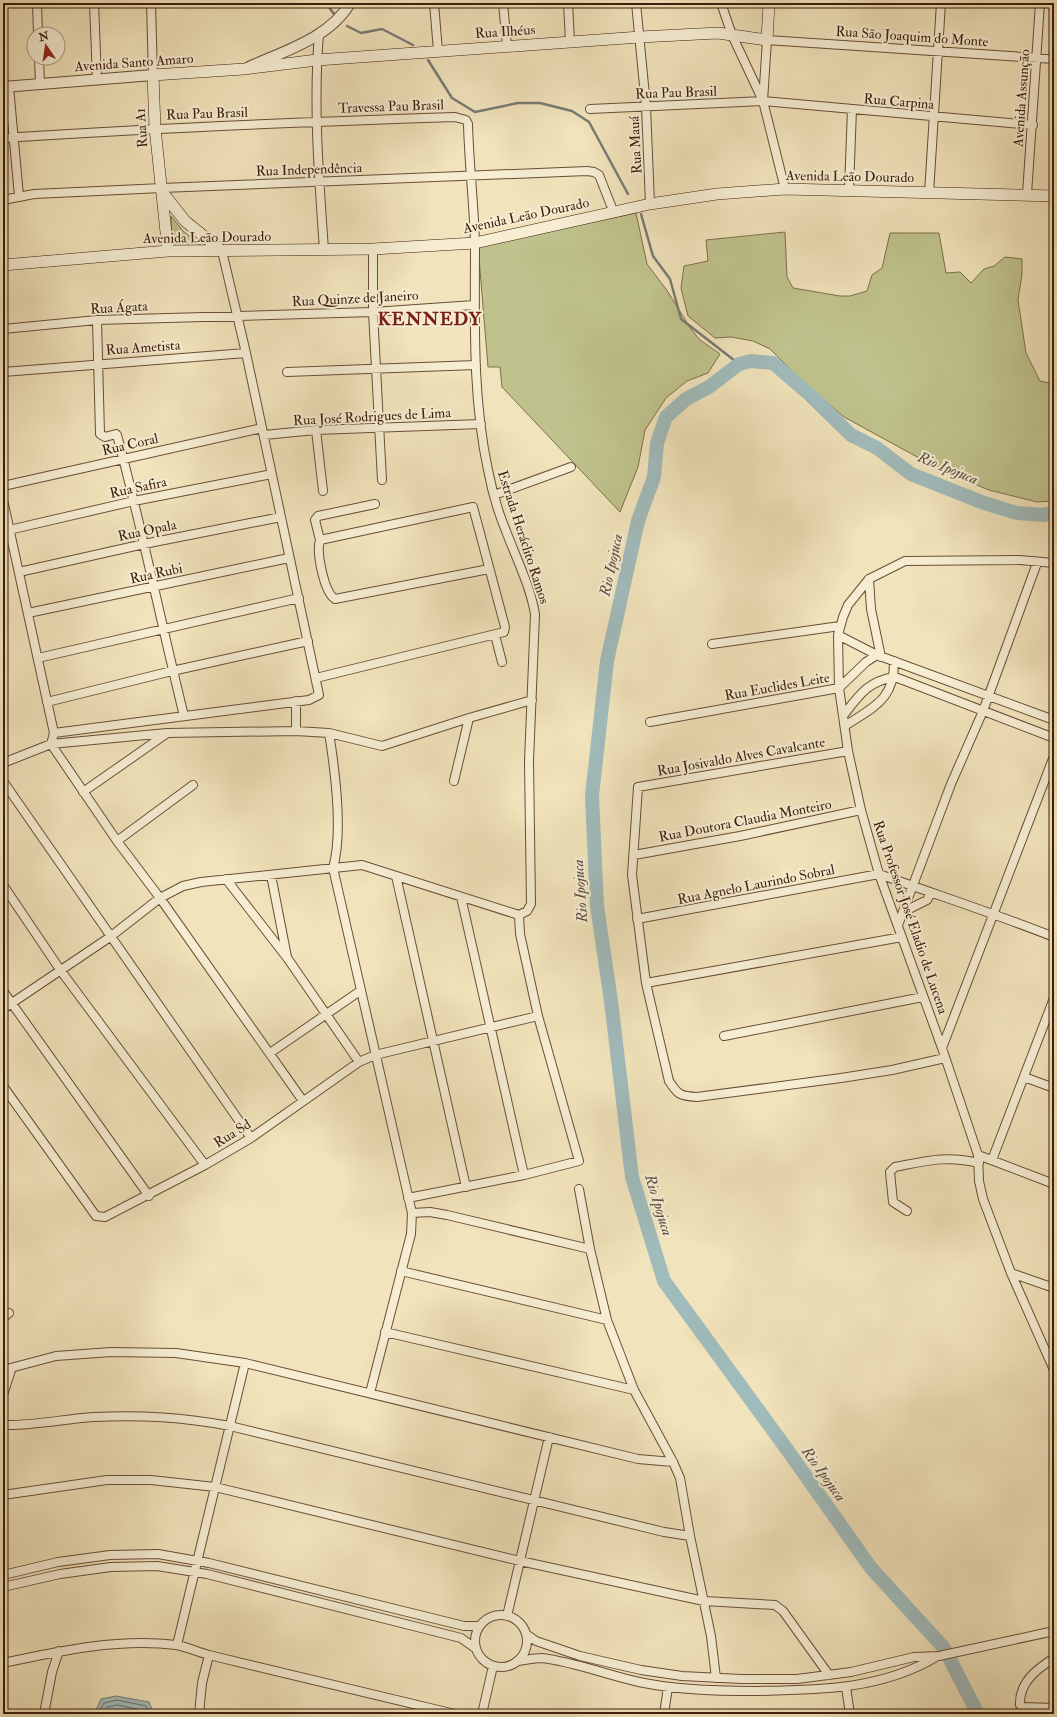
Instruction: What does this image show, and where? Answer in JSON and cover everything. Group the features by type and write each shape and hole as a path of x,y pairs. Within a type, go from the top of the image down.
{"main road":[{"path":"767,40 770,3"},
{"name":"Rua Ilhéus","path":"244,69 317,60 640,38 718,34 767,40"},
{"name":"Avenida Santo Amaro","path":"153,75 244,69"},
{"name":"Rua A1","path":"153,75 155,128 168,251"},
{"name":"Avenida Leão Dourado","path":"3,265 168,251 373,249 475,243 650,204 717,194 785,189 1027,194 1054,196"},
{"path":"162,190 185,221 222,251"}],"street":[{"path":"37,3 38,26"},
{"path":"94,3 97,80"},
{"name":"Rua A1","path":"151,3 153,75"},
{"path":"244,69 319,34 338,20 350,3"},
{"path":"434,3 438,51"},
{"path":"503,3 507,46"},
{"path":"568,3 570,42"},
{"name":"Rua Mauá","path":"636,3 646,106 650,204"},
{"path":"721,3 732,35 762,101 785,189"},
{"path":"929,193 941,3"},
{"name":"Avenida Assunção","path":"1027,194 1038,58 1040,3"},
{"name":"Travessa Pau Brasil","path":"319,34 317,60 317,121 319,181 324,250"},
{"path":"762,101 767,40"},
{"name":"Rua São Joaquim do Monte","path":"767,40 937,50 1054,59"},
{"path":"39,66 40,84"},
{"name":"Avenida Santo Amaro","path":"6,87 153,75"},
{"path":"6,87 19,196"},
{"name":"Rua Pau Brasil","path":"590,109 762,101"},
{"name":"Rua Carpina","path":"762,101 1033,125"},
{"path":"849,190 852,109"},
{"name":"Travessa Pau Brasil","path":"317,121 455,117 465,119"},
{"name":"Estrada Heráclito Ramos","path":"465,119 468,124 475,243 474,305 476,366 481,424 488,470 494,495 505,531 534,604 535,614 530,762 531,904 527,911 519,915"},
{"name":"Rua Pau Brasil","path":"3,138 155,128 317,121"},
{"name":"Rua Independência","path":"3,200 19,196 319,181 587,171 594,172 599,175 614,213"},
{"path":"373,249 372,312 382,480"},
{"path":"54,733 309,700 319,695 246,353 222,251"},
{"name":"Rua Quinze de Janeiro","path":"237,316 372,312 474,305"},
{"name":"Rua Ágata","path":"3,329 97,320 237,316"},
{"path":"97,320 100,434 102,437 116,434 124,459 162,629 184,716"},
{"name":"Rua Ametista","path":"3,372 99,363 246,353"},
{"path":"287,372 476,366"},
{"name":"Rua José Rodrigues de Lima","path":"263,432 481,424"},
{"path":"316,430 324,491"},
{"name":"Rua Coral","path":"3,486 124,459 263,432"},
{"path":"494,495 571,467"},
{"name":"Rua Safira","path":"9,530 134,501 272,474"},
{"path":"3,500 54,733 51,744 117,841 160,898 304,1101"},
{"path":"375,504 318,516 315,520 320,540 318,553 329,594 335,598 489,569"},
{"path":"316,678 504,632 505,627 473,507 320,540"},
{"name":"Rua Opala","path":"19,572 144,544 281,517"},
{"name":"Rua Rubi","path":"28,614 289,558"},
{"name":"Rua Professor José Eladio de Lucena","path":"1054,564 1008,560 905,561 869,579 848,606 839,631 839,688 848,750 861,810 879,874 942,1048 978,1159 979,1181 983,1199 1011,1273 1054,1370"},
{"path":"898,924 951,784 983,711 1037,563"},
{"path":"869,579 871,609 879,656"},
{"path":"38,658 299,598"},
{"path":"712,644 839,631 879,656 1054,720"},
{"path":"495,634 502,662"},
{"path":"47,702 172,671 308,640"},
{"name":"Rua Euclides Leite","path":"650,722 839,688 866,662 879,656"},
{"path":"845,726 881,702 887,694 894,677 894,662"},
{"path":"843,716 868,687 884,679 894,677 1054,738"},
{"path":"3,763 51,744 167,733 296,731 329,733 382,746 469,718 532,700"},
{"path":"296,701 296,731"},
{"path":"454,781 469,718"},
{"path":"83,792 167,733"},
{"path":"329,733 335,777 337,842 333,868 412,1213 411,1234 370,1393"},
{"name":"Rua Josivaldo Alves Cavalcante","path":"634,854 638,787 848,750"},
{"name":"Rua Professor José Eladio de Lucena","path":"942,1048 995,914 1054,756"},
{"path":"3,781 251,1138"},
{"path":"117,841 193,785"},
{"name":"Rua Doutora Claudia Monteiro","path":"634,854 740,836 861,810"},
{"path":"634,854 632,875 646,983 669,1081 675,1091 682,1096 723,1094 841,1078 892,1070 945,1058"},
{"path":"3,1009 110,937 160,898 183,886 226,879 362,865 519,915 520,934 538,1016 579,1161 524,1175 408,1198"},
{"path":"879,874 913,885 931,894 995,914 1054,937"},
{"name":"Rua Agnelo Laurindo Sobral","path":"637,919 879,874"},
{"path":"270,875 288,959"},
{"path":"396,876 466,1187"},
{"path":"226,879 288,959 359,1062"},
{"path":"3,885 61,971 206,1165"},
{"path":"903,912 927,900 931,894"},
{"path":"461,897 524,1175"},
{"path":"646,983 902,937"},
{"path":"3,991 149,1196"},
{"path":"270,1053 360,991"},
{"path":"724,1036 923,997"},
{"path":"992,1160 1054,998"},
{"name":"Rua Sd","path":"3,1086 96,1216 105,1217 149,1196 206,1165 251,1138 359,1062 375,1055 538,1016"},
{"path":"1024,1077 1054,1088"},
{"path":"907,1211 893,1202 890,1172 894,1167 941,1158 992,1160 1054,1184"},
{"path":"579,1189 590,1248 607,1320 634,1390 673,1462 680,1478 690,1536 712,1636 716,1678"},
{"path":"412,1213 430,1212 447,1215 590,1248"},
{"path":"401,1271 607,1320"},
{"path":"1011,1273 1054,1288"},
{"path":"385,1332 634,1390"},
{"path":"3,1395 7,1370 56,1356 111,1352 176,1353 245,1363 638,1458 673,1462"},
{"path":"177,1645 245,1363"},
{"path":"3,1425 21,1426 92,1418 143,1416 189,1418 230,1426 664,1532 690,1536"},
{"path":"507,1616 549,1437"},
{"path":"3,1495 108,1480 151,1480 215,1487 520,1561 704,1602 775,1605 783,1611 829,1675"},
{"path":"3,1575 58,1562 110,1555 158,1554 197,1560 464,1626 479,1626"},
{"path":"58,1562 60,1574"},
{"path":"3,1587 60,1574 111,1567 157,1566 194,1572 461,1638 475,1648"},
{"path":"526,1634 525,1652 518,1661 510,1666 493,1666 479,1656 475,1648 475,1636 479,1626 489,1618 501,1615 515,1620 522,1626 526,1634 536,1642 580,1656 641,1670 682,1676 716,1678 797,1678 829,1675 914,1657 942,1654 1054,1631"},
{"path":"3,1663 59,1651 123,1643 177,1645 209,1655 455,1714"},
{"path":"44,1714 52,1672 59,1651"},
{"path":"518,1661 541,1658 668,1688 738,1691 801,1690 846,1687 882,1680 921,1666 942,1654"},
{"path":"199,1714 202,1683 209,1655"},
{"path":"1054,1658 1028,1678 1022,1689 1020,1702 1020,1705 1023,1707 1054,1708"},
{"path":"482,1714 493,1666"},
{"path":"846,1687 850,1714"},
{"path":"664,1714 668,1688"}],"green space":[{"path":"636,213 647,264 666,289 691,329 700,340 720,354 708,373 687,381 666,398 645,430 638,467 620,512 502,387 500,367 488,367 478,246"},
{"path":"171,216 183,231 203,247 172,245"},
{"path":"785,232 787,277 793,288 840,296 850,296 867,291 872,275 882,268 890,233 939,233 946,273 960,272 971,283 984,269 994,266 1005,257 1022,259 1022,274 1018,300 1026,353 1040,381 1054,384 1054,501 1037,502 989,490 941,470 844,417 802,381 770,349 753,341 731,337 715,338 688,316 681,288 684,266 708,261 706,240"}],"water":[{"path":"116,1696 149,1702 154,1714 94,1714 101,1699"}],"waterway":[{"path":"326,3 334,14"},
{"path":"347,26 361,33 382,29 413,45"},
{"path":"428,60 452,98 475,112 518,103 540,103 572,111 589,122 628,194"},
{"path":"641,214 653,256 670,279 681,319 739,364"},
{"name":"Rio Ipojuca","path":"978,1714 944,1648 871,1568 786,1448 664,1281 632,1177 611,1001 597,906 592,796 607,661 638,521 654,477 657,443 666,417 686,399 709,387 739,364 751,361 773,363 809,394 851,435 877,448 911,474 984,503 1017,513 1044,515 1054,512"}],"district":[{"name":"KENNEDY","path":"430,319"}]}
